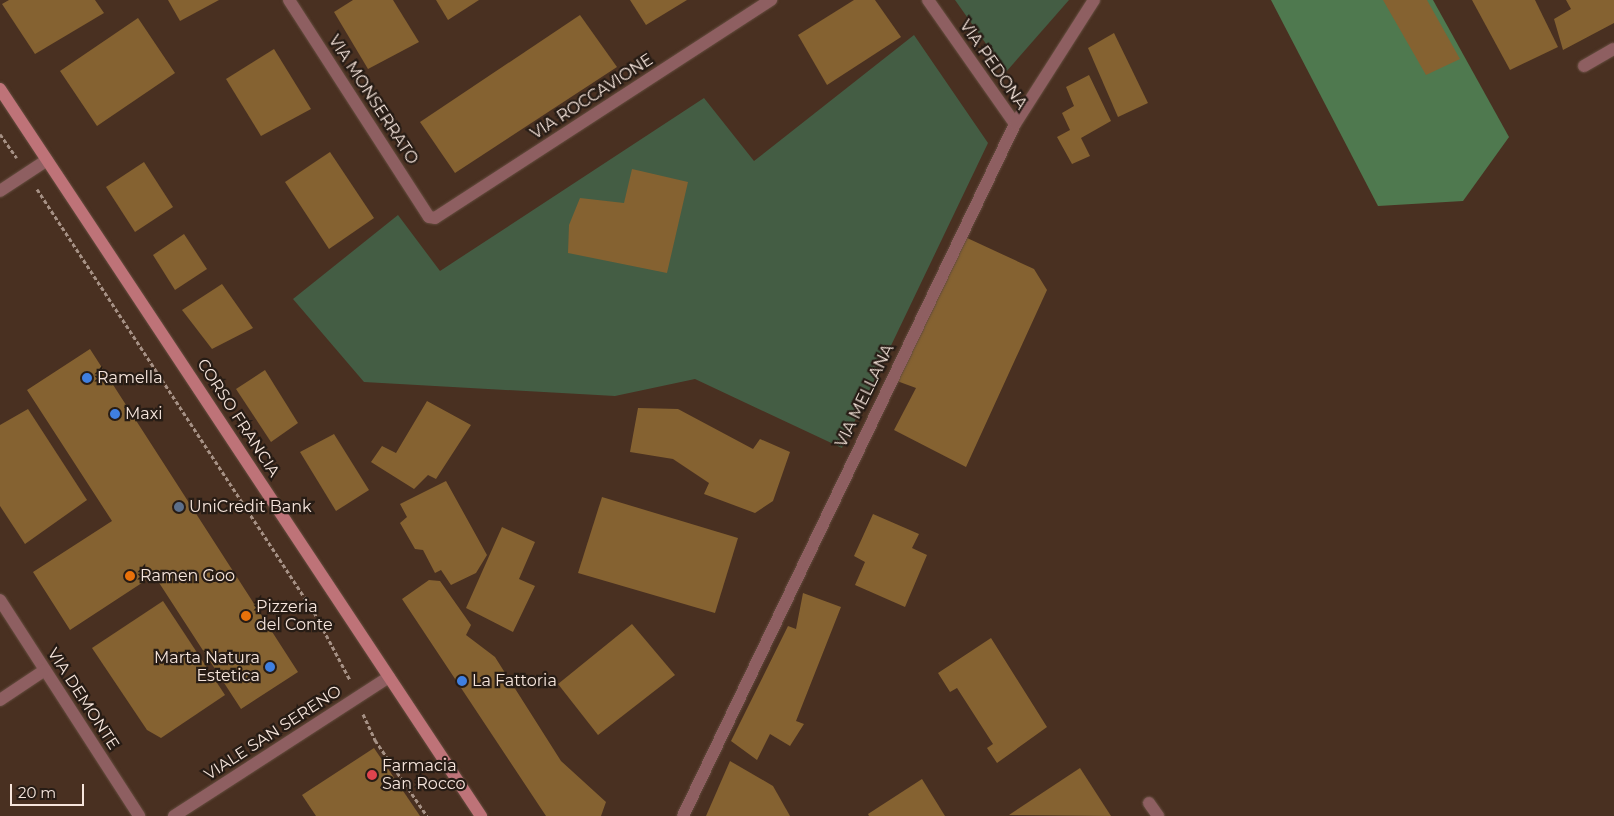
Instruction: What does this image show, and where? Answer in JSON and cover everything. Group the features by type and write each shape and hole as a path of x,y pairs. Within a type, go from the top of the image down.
{"main road":[{"name":"CORSO FRANCIA","path":"0,90 480,816"}],"street":[{"name":"VIA ROCCAVIONE","path":"429,217 435,218 771,0"},
{"name":"VIA PEDONA","path":"928,0 1015,124"},
{"name":"VIA MELLANA","path":"683,816 1015,124 1094,0"},
{"name":"VIA MONSERRATO","path":"293,2 429,217"},
{"path":"1584,66 1614,49"},
{"path":"0,191 47,160"},
{"name":"VIA DEMONTE","path":"0,600 139,816"},
{"path":"0,700 45,670"},
{"name":"VIALE SAN SERENO","path":"174,816 389,677"},
{"path":"1149,803 1158,816"}],"path":[{"path":"0,134 314,612 343,659 356,698 375,740 427,816"}],"green space":[{"path":"955,0 1069,0 1006,72"},
{"path":"1271,0 1433,0 1509,137 1463,201 1378,206"},
{"path":"914,35 988,143 842,448 695,379 615,396 364,382 293,299 398,215 440,271 704,98 754,161"}],"building":[{"path":"9,0 95,0 104,13 35,54 2,4"},
{"path":"168,0 219,0 180,21"},
{"path":"353,0 393,0 419,42 368,69 334,12"},
{"path":"436,0 479,0 448,20"},
{"path":"630,0 687,0 646,25"},
{"path":"854,0 875,0 901,37 827,85 798,35"},
{"path":"1383,0 1427,0 1460,59 1426,75"},
{"path":"1472,0 1535,0 1558,47 1510,70"},
{"path":"1566,0 1614,0 1614,23 1563,50 1554,19 1571,9"},
{"path":"580,15 617,67 455,173 420,122"},
{"path":"138,18 175,73 97,126 60,71"},
{"path":"1114,33 1148,103 1118,117 1088,48"},
{"path":"274,49 311,109 261,136 226,79"},
{"path":"1089,75 1111,121 1081,138 1090,156 1072,164 1057,137 1070,130 1062,113 1074,106 1066,87"},
{"path":"330,152 374,218 329,249 285,182"},
{"path":"144,162 173,207 135,232 106,187"},
{"path":"632,169 688,182 667,273 568,253 569,225 580,198 624,203"},
{"path":"184,234 207,269 175,290 153,255"},
{"path":"965,237 1034,269 1047,290 966,467 894,430 916,388 897,381"},
{"path":"222,284 253,328 212,349 182,310"},
{"path":"90,349 298,672 241,709 154,575 70,630 33,572 112,521 27,390"},
{"path":"265,370 298,423 271,442 236,389"},
{"path":"427,401 471,425 436,479 428,475 414,489 371,462 382,446 396,453"},
{"path":"638,408 678,409 753,449 760,439 790,452 773,501 755,513 704,494 709,483 673,459 630,452"},
{"path":"28,409 87,500 25,544 0,506 0,425"},
{"path":"334,434 369,490 336,511 300,452"},
{"path":"446,481 487,555 476,573 451,585 441,570 435,573 423,550 415,549 400,523 407,517 400,504"},
{"path":"602,497 738,538 715,613 578,573"},
{"path":"873,514 919,534 912,548 927,555 905,607 855,585 865,562 854,556"},
{"path":"502,527 535,542 519,579 535,586 513,632 466,608"},
{"path":"429,580 440,581 471,625 466,635 495,657 561,761 606,802 601,816 546,816 402,599"},
{"path":"803,593 841,607 796,721 804,724 790,746 770,734 757,760 731,741 788,626 796,629"},
{"path":"163,601 225,695 161,738 147,730 92,648"},
{"path":"632,624 675,675 598,735 558,684"},
{"path":"991,638 1047,727 997,763 987,748 993,744 957,688 950,692 938,673"},
{"path":"374,748 420,816 316,816 302,795"},
{"path":"730,761 773,786 790,816 706,816"},
{"path":"1080,768 1111,816 1009,815"},
{"path":"922,779 945,816 869,816 868,814"}],"place":[{"name":"Ramella","path":"87,378"},
{"name":"Maxi","path":"115,414"},
{"name":"UniCredit Bank","path":"179,507"},
{"name":"Ramen Goo","path":"130,576"},
{"name":"Pizzeria del Conte","path":"246,616"},
{"name":"Marta Natura Estetica","path":"270,667"},
{"name":"La Fattoria","path":"462,681"},
{"name":"Farmacia San Rocco","path":"372,775"}]}
